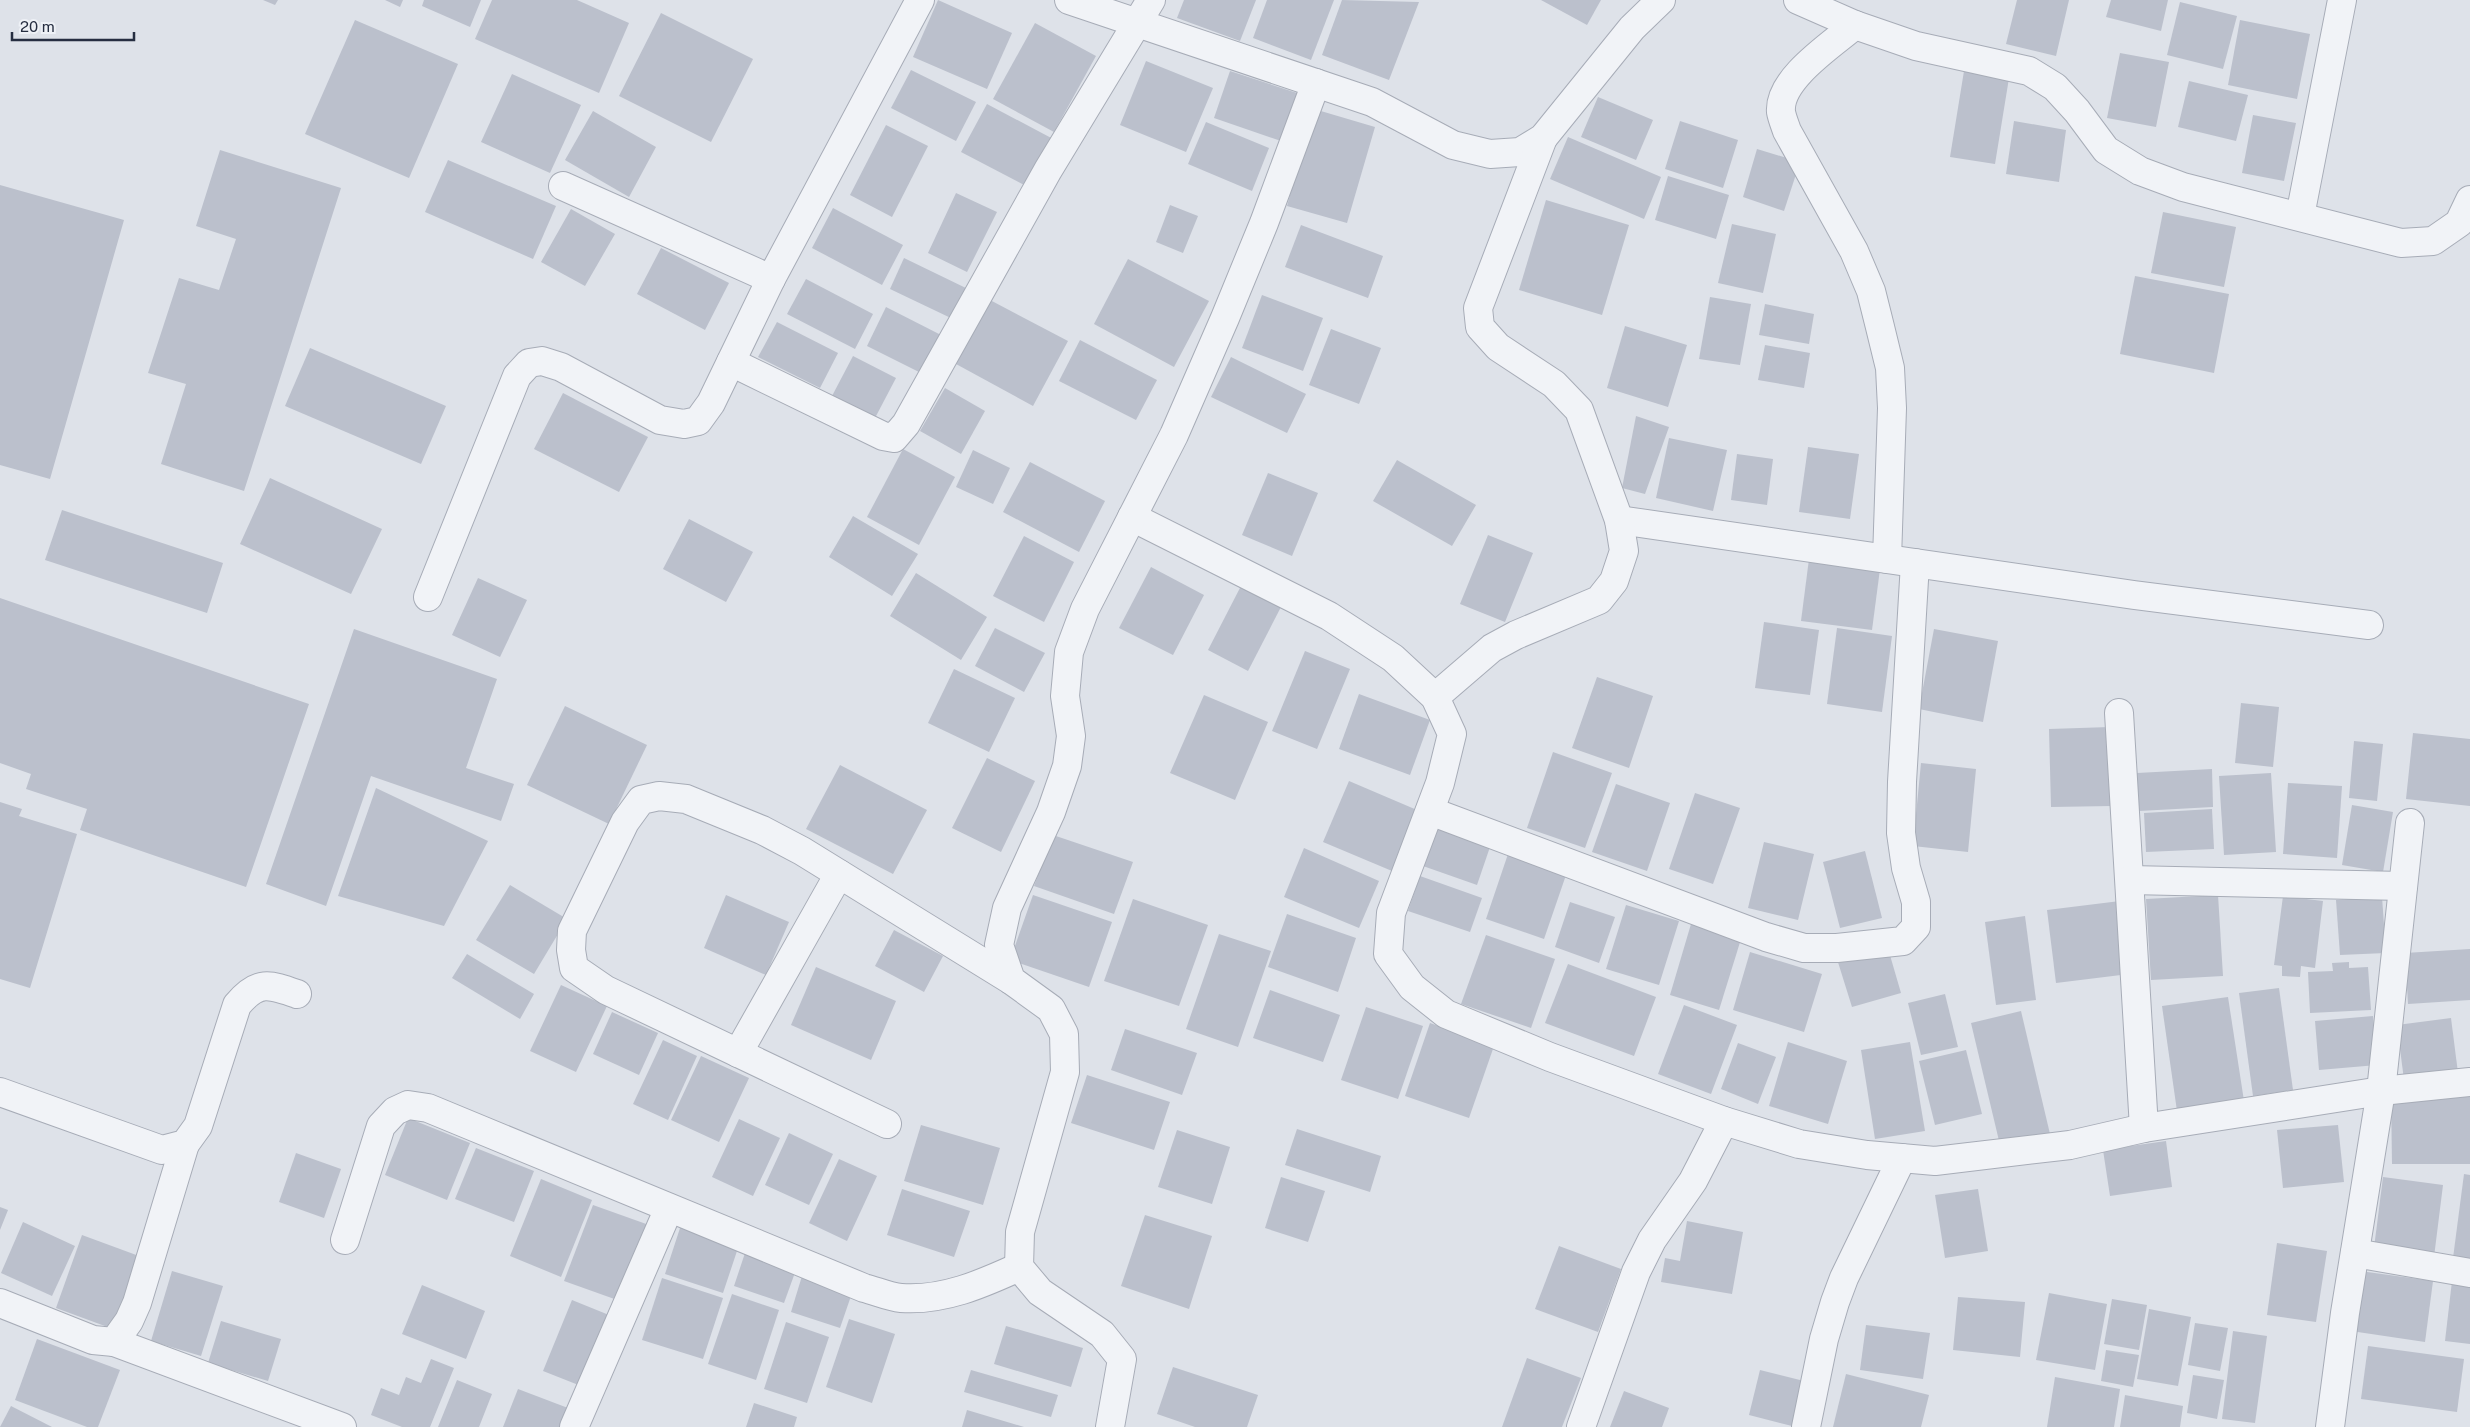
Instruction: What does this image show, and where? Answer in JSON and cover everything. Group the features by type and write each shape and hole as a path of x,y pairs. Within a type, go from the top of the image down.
{"street":[{"path":"428,598 518,376 529,364 542,361 561,366 660,420 684,424 698,420 711,403 771,279 920,0"},
{"path":"1069,0 1372,102 1453,145 1490,154 1520,152 1543,138"},
{"path":"731,362 883,436 894,438 906,424 1048,170 1151,0"},
{"path":"1435,697 1492,648 1516,634 1599,600 1614,581 1624,551 1619,520 1579,410 1554,384 1498,347 1480,327 1478,308 1543,138 1632,28 1661,0"},
{"path":"1798,0 1855,25 1916,46 2029,72 2055,87 2077,111 2106,150 2140,172 2183,187 2401,243 2433,241 2459,223 2470,200"},
{"path":"2300,216 2342,0"},
{"path":"1855,25 1793,78 1784,93 1781,111 1787,131 1854,251 1871,291 1890,368 1892,408 1887,559"},
{"path":"1011,980 999,945 1007,908 1051,812 1067,766 1071,736 1064,696 1069,652 1085,610 1174,436 1264,223 1316,83"},
{"path":"563,186 771,279"},
{"path":"1132,518 1329,616 1393,658 1435,697 1452,734 1440,783 1391,913 1388,954 1412,987 1446,1014 1550,1058 1724,1121 1799,1144 1867,1155 1935,1161 2070,1145 2144,1128 2380,1091 2470,1082"},
{"path":"1619,520 2144,596 2370,626"},
{"path":"1430,810 1766,937 1804,948 1837,948 1903,941 1916,927 1916,902 1906,868 1901,833 1902,782 1915,563"},
{"path":"2119,713 2144,1128"},
{"path":"887,1124 606,990 574,968 570,950 572,931 625,822 641,800 659,796 686,799 762,830 802,850 1011,980 1051,1009 1064,1034 1065,1072 1020,1232 1019,1268 1040,1292 1102,1334 1122,1359 1117,1397 1110,1427"},
{"path":"2330,1427 2380,1091 2410,824"},
{"path":"738,1053 839,874"},
{"path":"2130,880 2403,886"},
{"path":"114,1342 130,1321 137,1303 185,1144 198,1126 238,1005 249,991 268,984 297,994"},
{"path":"0,1092 162,1150 185,1144"},
{"path":"346,1240 381,1126 395,1111 408,1105 428,1108 864,1288 900,1298 940,1295 975,1286 1019,1268"},
{"path":"1581,1427 1636,1272 1652,1240 1693,1180 1724,1121"},
{"path":"1806,1427 1824,1339 1835,1302 1844,1278 1902,1158"},
{"path":"574,1427 669,1208"},
{"path":"2355,1253 2470,1272"},
{"path":"0,1303 93,1340 114,1342 342,1427"}],"building":[{"path":"263,0 278,0 275,5"},
{"path":"385,0 403,0 400,7"},
{"path":"424,0 481,0 470,27 422,6"},
{"path":"492,0 577,0 629,23 599,93 475,39"},
{"path":"938,0 1012,33 987,89 913,57"},
{"path":"1184,0 1256,0 1240,41 1177,18"},
{"path":"1267,0 1334,0 1311,60 1253,38"},
{"path":"1342,0 1419,2 1389,80 1322,55"},
{"path":"1541,0 1601,0 1587,25"},
{"path":"2017,0 2069,0 2056,56 2006,44"},
{"path":"2111,0 2168,0 2161,31 2106,17"},
{"path":"2180,2 2237,16 2223,69 2167,55"},
{"path":"661,13 753,59 711,142 619,96"},
{"path":"355,20 458,64 409,178 305,134"},
{"path":"2240,20 2310,34 2297,99 2228,85"},
{"path":"1035,23 1096,56 1054,132 993,99"},
{"path":"2120,53 2169,62 2156,127 2107,118"},
{"path":"1146,61 1213,88 1186,152 1120,125"},
{"path":"911,70 976,102 956,141 891,108"},
{"path":"1230,71 1297,93 1281,141 1214,118"},
{"path":"1964,71 2009,78 1995,164 1950,157"},
{"path":"512,74 581,105 550,173 481,142"},
{"path":"2189,81 2248,95 2236,141 2178,127"},
{"path":"1598,97 1653,120 1636,160 1581,137"},
{"path":"987,104 1055,140 1030,188 961,152"},
{"path":"1314,109 1375,127 1347,223 1287,206"},
{"path":"593,111 656,147 629,197 565,160"},
{"path":"2253,115 2296,123 2284,181 2242,173"},
{"path":"1680,121 1738,140 1723,188 1665,169"},
{"path":"2014,121 2066,130 2059,182 2006,174"},
{"path":"1206,122 1269,148 1252,191 1188,164"},
{"path":"886,125 928,146 892,217 850,195"},
{"path":"1568,137 1661,177 1644,219 1550,179"},
{"path":"1757,149 1800,162 1784,211 1743,197"},
{"path":"220,150 341,188 244,491 161,464 186,384 148,373 179,278 219,290 236,239 196,226"},
{"path":"448,160 556,206 533,259 425,212"},
{"path":"1668,176 1729,195 1716,239 1655,220"},
{"path":"0,185 124,220 50,479 0,465"},
{"path":"956,193 997,212 967,272 928,253"},
{"path":"1546,200 1629,225 1602,315 1519,290"},
{"path":"1170,205 1198,216 1183,253 1156,242"},
{"path":"833,208 903,245 882,285 812,248"},
{"path":"571,209 615,234 585,286 541,262"},
{"path":"2163,212 2236,227 2224,287 2151,273"},
{"path":"1732,224 1776,234 1763,293 1718,283"},
{"path":"1301,225 1383,256 1368,298 1285,267"},
{"path":"661,248 729,283 705,330 637,294"},
{"path":"904,258 970,290 955,320 890,289"},
{"path":"1128,259 1209,301 1174,367 1094,324"},
{"path":"2135,276 2229,294 2214,373 2120,354"},
{"path":"806,279 873,314 855,349 787,314"},
{"path":"1262,295 1323,318 1303,371 1242,348"},
{"path":"1710,297 1751,304 1740,365 1699,359"},
{"path":"990,300 1068,341 1033,406 956,364"},
{"path":"1765,304 1814,314 1809,344 1759,335"},
{"path":"886,307 941,335 921,373 867,346"},
{"path":"777,322 838,353 820,388 758,357"},
{"path":"1625,326 1687,345 1668,407 1607,388"},
{"path":"1331,329 1381,348 1359,404 1309,385"},
{"path":"1080,340 1157,380 1136,420 1059,381"},
{"path":"1765,345 1810,353 1804,388 1758,380"},
{"path":"310,348 446,406 421,464 285,406"},
{"path":"853,356 896,378 875,418 832,396"},
{"path":"1231,357 1306,394 1287,433 1211,397"},
{"path":"945,388 985,411 961,454 920,431"},
{"path":"563,393 648,437 619,492 534,449"},
{"path":"1636,416 1669,427 1645,494 1622,488"},
{"path":"1669,438 1727,450 1713,511 1656,498"},
{"path":"1808,447 1859,454 1850,519 1799,512"},
{"path":"903,449 955,477 919,545 867,517"},
{"path":"973,450 1010,468 993,504 956,487"},
{"path":"1737,454 1773,459 1767,505 1731,500"},
{"path":"1397,460 1476,505 1452,546 1373,501"},
{"path":"1030,462 1105,501 1079,552 1003,512"},
{"path":"1268,473 1318,493 1292,556 1242,535"},
{"path":"270,478 382,529 351,594 240,544"},
{"path":"62,510 223,563 207,613 45,560"},
{"path":"853,516 918,554 892,596 829,557"},
{"path":"689,519 753,552 726,602 663,569"},
{"path":"1488,535 1533,553 1505,622 1460,604"},
{"path":"1024,536 1074,562 1044,622 993,596"},
{"path":"1809,559 1880,569 1872,630 1801,621"},
{"path":"1151,567 1204,595 1173,655 1119,628"},
{"path":"916,573 987,617 961,660 890,616"},
{"path":"478,578 527,600 500,657 452,635"},
{"path":"1242,584 1282,605 1248,671 1208,650"},
{"path":"0,598 309,704 246,887 80,830 87,809 26,789 31,774 0,763"},
{"path":"1764,622 1819,630 1810,695 1755,688"},
{"path":"995,628 1045,653 1024,692 975,666"},
{"path":"1837,628 1892,636 1882,712 1827,704"},
{"path":"354,629 497,679 466,768 514,784 501,821 371,776 326,906 266,884"},
{"path":"1934,629 1998,641 1983,722 1919,709"},
{"path":"1305,651 1350,669 1317,749 1272,731"},
{"path":"954,669 1015,698 989,752 928,723"},
{"path":"1597,677 1653,696 1629,768 1572,748"},
{"path":"1359,694 1430,720 1410,775 1339,749"},
{"path":"1204,695 1268,722 1235,800 1170,773"},
{"path":"2241,703 2279,707 2273,767 2235,763"},
{"path":"565,706 647,745 609,824 527,785"},
{"path":"2110,727 2112,806 2051,807 2049,729"},
{"path":"2413,733 2470,739 2470,806 2406,799"},
{"path":"2354,741 2383,744 2377,801 2349,798"},
{"path":"1553,752 1612,773 1585,848 1527,828"},
{"path":"987,758 1035,781 1001,852 952,828"},
{"path":"1921,763 1976,769 1968,852 1913,846"},
{"path":"840,765 927,810 893,874 806,829"},
{"path":"2212,769 2213,807 2139,811 2137,773"},
{"path":"2271,773 2276,852 2224,855 2219,776"},
{"path":"1349,781 1417,810 1392,871 1323,842"},
{"path":"2288,783 2342,786 2337,858 2283,854"},
{"path":"1616,784 1670,803 1647,871 1592,852"},
{"path":"376,788 488,841 444,926 338,896"},
{"path":"1695,793 1740,808 1713,884 1669,869"},
{"path":"0,802 22,809 19,816 77,834 30,988 0,979"},
{"path":"2352,805 2393,812 2383,872 2342,865"},
{"path":"2212,809 2214,849 2146,852 2144,813"},
{"path":"1437,825 1491,844 1477,885 1423,866"},
{"path":"1053,835 1133,862 1114,914 1034,886"},
{"path":"1764,842 1814,854 1798,920 1748,908"},
{"path":"1304,848 1379,881 1359,928 1284,897"},
{"path":"1865,851 1882,918 1840,928 1823,862"},
{"path":"1508,854 1566,875 1544,939 1486,919"},
{"path":"1420,876 1482,898 1470,932 1408,911"},
{"path":"510,885 567,919 534,974 476,940"},
{"path":"726,895 789,922 766,975 704,948"},
{"path":"1033,895 1112,922 1089,987 1010,960"},
{"path":"2218,895 2223,976 2151,980 2146,899"},
{"path":"2283,896 2323,901 2315,968 2301,966 2300,977 2282,976 2282,966 2274,965"},
{"path":"2382,897 2386,953 2340,955 2336,900"},
{"path":"1133,899 1208,925 1179,1006 1104,981"},
{"path":"2120,901 2129,974 2056,983 2047,910"},
{"path":"1570,902 1615,917 1599,963 1555,947"},
{"path":"1626,905 1679,921 1659,985 1606,969"},
{"path":"1287,914 1356,938 1338,992 1268,967"},
{"path":"2025,916 2036,1000 1996,1005 1985,922"},
{"path":"1691,924 1741,939 1719,1010 1670,995"},
{"path":"894,930 943,956 924,992 875,966"},
{"path":"1219,934 1271,951 1238,1047 1186,1029"},
{"path":"1486,935 1555,959 1531,1028 1461,1004"},
{"path":"1887,945 1901,993 1852,1007 1837,959"},
{"path":"2470,949 2470,1000 2408,1004 2405,953"},
{"path":"1750,952 1822,974 1804,1032 1733,1010"},
{"path":"467,954 534,994 520,1019 452,978"},
{"path":"2349,962 2349,968 2368,967 2371,1010 2310,1013 2308,972 2333,971 2332,963"},
{"path":"1568,964 1656,997 1634,1056 1545,1023"},
{"path":"816,967 896,1001 871,1060 791,1025"},
{"path":"561,985 607,1006 576,1072 530,1051"},
{"path":"2279,988 2293,1090 2253,1096 2239,993"},
{"path":"1270,990 1340,1015 1323,1062 1253,1038"},
{"path":"1945,994 1958,1047 1921,1055 1908,1003"},
{"path":"2228,997 2244,1101 2177,1111 2162,1006"},
{"path":"1684,1005 1737,1025 1711,1094 1658,1074"},
{"path":"1366,1007 1423,1026 1398,1099 1341,1080"},
{"path":"2021,1011 2050,1134 2000,1145 1971,1023"},
{"path":"612,1012 658,1033 639,1075 593,1054"},
{"path":"2373,1016 2377,1065 2319,1070 2315,1021"},
{"path":"2451,1018 2458,1073 2404,1080 2397,1025"},
{"path":"1430,1023 1494,1046 1469,1118 1405,1096"},
{"path":"1125,1029 1197,1053 1182,1095 1111,1070"},
{"path":"663,1040 697,1056 668,1120 633,1104"},
{"path":"1788,1042 1847,1061 1828,1124 1769,1106"},
{"path":"1910,1042 1925,1131 1875,1139 1861,1050"},
{"path":"1738,1043 1776,1057 1758,1104 1721,1089"},
{"path":"1966,1050 1982,1114 1935,1125 1919,1061"},
{"path":"701,1056 749,1078 719,1142 671,1120"},
{"path":"1087,1075 1170,1102 1154,1150 1071,1123"},
{"path":"2391,1095 2470,1095 2470,1164 2392,1164"},
{"path":"408,1118 470,1143 447,1200 385,1175"},
{"path":"739,1119 780,1138 753,1196 712,1177"},
{"path":"921,1125 1000,1148 983,1205 904,1181"},
{"path":"2338,1125 2344,1182 2283,1188 2277,1130"},
{"path":"1297,1129 1381,1156 1370,1192 1285,1165"},
{"path":"1177,1130 1230,1147 1212,1204 1158,1187"},
{"path":"789,1133 833,1154 809,1205 765,1185"},
{"path":"2166,1141 2172,1187 2110,1196 2103,1150"},
{"path":"476,1148 534,1171 514,1222 455,1199"},
{"path":"296,1153 341,1169 324,1218 279,1202"},
{"path":"839,1159 877,1176 847,1241 809,1223"},
{"path":"2464,1174 2470,1175 2470,1261 2453,1258"},
{"path":"1281,1177 1325,1191 1308,1242 1265,1228"},
{"path":"2383,1177 2443,1185 2434,1257 2374,1248"},
{"path":"541,1179 592,1200 561,1277 510,1256"},
{"path":"902,1189 970,1211 954,1257 887,1235"},
{"path":"1978,1189 1988,1251 1945,1258 1935,1195"},
{"path":"593,1205 649,1225 620,1301 564,1281"},
{"path":"0,1207 8,1210 0,1230"},
{"path":"1145,1215 1212,1236 1189,1309 1121,1286"},
{"path":"1687,1221 1743,1232 1732,1294 1661,1282 1665,1258 1680,1261"},
{"path":"23,1222 75,1246 52,1296 1,1273"},
{"path":"682,1222 740,1242 723,1293 665,1274"},
{"path":"82,1235 139,1256 113,1329 56,1308"},
{"path":"2277,1243 2327,1251 2316,1322 2267,1315"},
{"path":"1559,1246 1621,1269 1598,1332 1535,1309"},
{"path":"746,1250 797,1267 784,1303 734,1286"},
{"path":"172,1271 223,1286 201,1356 151,1341"},
{"path":"2360,1271 2433,1281 2425,1342 2351,1331"},
{"path":"802,1276 852,1293 840,1328 791,1312"},
{"path":"662,1278 723,1298 703,1359 642,1340"},
{"path":"2452,1281 2470,1283 2470,1344 2445,1341"},
{"path":"422,1285 485,1311 466,1359 402,1334"},
{"path":"2049,1293 2107,1304 2095,1370 2036,1360"},
{"path":"732,1294 779,1310 756,1380 708,1364"},
{"path":"1958,1297 2025,1302 2020,1357 1953,1350"},
{"path":"2112,1299 2147,1305 2139,1350 2104,1344"},
{"path":"572,1300 609,1315 581,1386 543,1371"},
{"path":"2149,1309 2191,1317 2178,1386 2137,1379"},
{"path":"849,1319 895,1334 872,1403 826,1387"},
{"path":"221,1321 281,1339 268,1381 208,1363"},
{"path":"786,1322 829,1337 807,1403 764,1389"},
{"path":"2195,1323 2228,1328 2220,1371 2188,1365"},
{"path":"1866,1325 1930,1333 1923,1379 1860,1370"},
{"path":"1006,1326 1083,1348 1071,1387 994,1364"},
{"path":"2233,1331 2267,1336 2255,1423 2222,1419"},
{"path":"37,1339 120,1370 98,1427 87,1427 15,1400"},
{"path":"2368,1346 2464,1359 2457,1412 2361,1399"},
{"path":"2106,1350 2139,1355 2133,1387 2101,1381"},
{"path":"1527,1358 1581,1378 1562,1427 1502,1427"},
{"path":"431,1359 454,1368 430,1427 402,1427 371,1415 381,1388 399,1395 406,1377 421,1383"},
{"path":"1173,1367 1258,1395 1247,1427 1195,1427 1157,1414"},
{"path":"971,1370 1058,1395 1051,1417 964,1392"},
{"path":"1760,1370 1804,1381 1792,1426 1749,1415"},
{"path":"1846,1374 1929,1395 1921,1427 1833,1427"},
{"path":"2193,1375 2224,1380 2217,1419 2187,1413"},
{"path":"2055,1377 2120,1389 2114,1427 2047,1427"},
{"path":"457,1380 492,1394 479,1427 438,1427"},
{"path":"518,1389 568,1408 561,1427 503,1427"},
{"path":"1624,1391 1669,1408 1662,1427 1610,1427"},
{"path":"2125,1395 2183,1406 2180,1427 2120,1427"},
{"path":"754,1403 797,1417 794,1427 746,1427"},
{"path":"11,1406 52,1427 0,1427"},
{"path":"967,1410 1024,1427 962,1427"}]}
